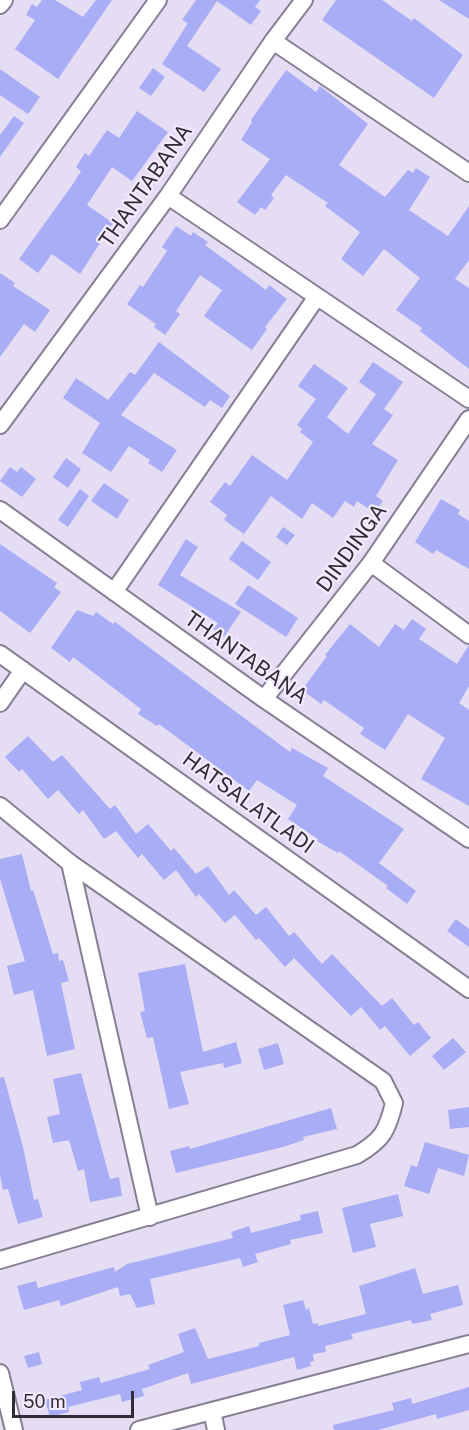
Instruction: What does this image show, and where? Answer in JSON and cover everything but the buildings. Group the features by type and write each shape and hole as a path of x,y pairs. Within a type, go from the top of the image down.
{"street":[{"path":"0,5 4,0"},
{"path":"0,220 158,0"},
{"name":"THANTABANA","path":"0,425 168,196 273,41 304,0"},
{"path":"273,41 469,173"},
{"path":"168,196 316,298 469,399"},
{"path":"114,592 316,298"},
{"name":"DINDINGA","path":"264,699 371,563 469,419"},
{"name":"THANTABANA","path":"0,510 264,699 469,838"},
{"path":"371,563 469,635"},
{"name":"HATSALATLADI","path":"0,654 469,989"},
{"path":"0,703 23,670"},
{"path":"0,806 70,863 383,1081 394,1103 388,1128 376,1143 357,1155 0,1260"},
{"path":"70,863 150,1217"},
{"path":"140,1430 469,1344"},
{"path":"0,1373 14,1430"},
{"path":"212,1411 216,1430"}]}
